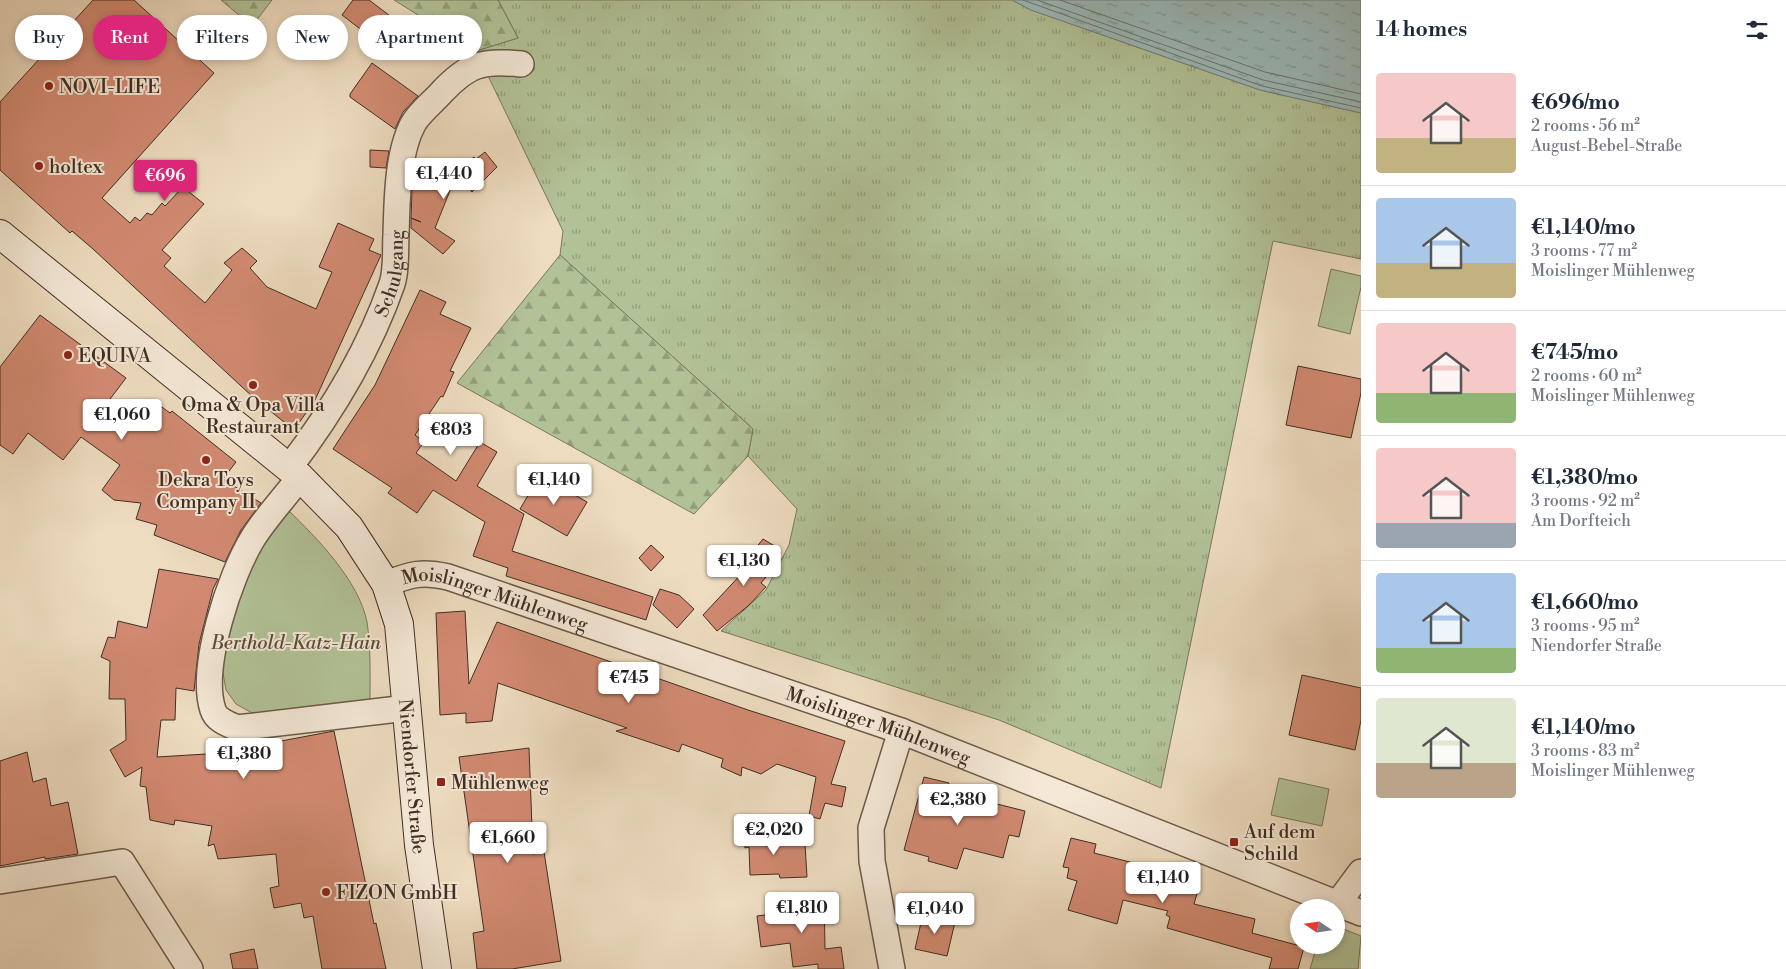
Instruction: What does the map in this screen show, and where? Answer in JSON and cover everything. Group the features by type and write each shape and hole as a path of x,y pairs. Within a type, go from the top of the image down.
{"main road":[{"name":"Niendorfer Straße","path":"0,234 294,472 349,527 386,584 399,624 419,845 437,969"}],"street":[{"name":"Schulgang","path":"407,708 237,728 222,722 213,712 210,685 217,627 229,586 253,538 346,383 393,282 401,174 407,138 414,122 457,76 474,67 494,61 521,64"},
{"name":"Moislinger Mühlenweg","path":"386,584 410,574 430,573 448,576 900,731 1328,899"},
{"path":"892,969 872,861 871,828 900,731"},
{"path":"0,881 122,862 190,969"},
{"path":"1341,899 1361,872"},
{"name":"Moislinger Mühlenweg","path":"1345,906 1361,912"}],"green space":[{"path":"221,0 272,0 260,15 239,15"},
{"path":"394,0 498,0 518,38 482,49 482,15 418,15"},
{"path":"498,0 1012,0 1031,10 1260,90 1361,113 1361,259 1273,241 1161,788 999,720 721,631 766,590 789,545 797,509 748,456 753,429 560,255 563,231 480,60 482,60 482,49 518,38"},
{"path":"560,255 753,429 748,456 694,514 457,383"},
{"path":"1331,269 1361,276 1361,287 1350,334 1318,326"},
{"name":"Berthold-Katz-Hain","path":"288,510 335,561 355,591 362,607 367,622 369,642 370,703 254,714 236,704 226,690 221,662 225,621 260,541"},
{"path":"1279,778 1329,789 1322,826 1271,815"},
{"path":"1345,930 1361,936 1358,969 1310,969 1314,954 1345,954"}],"water":[{"path":"1012,0 1361,0 1361,113 1260,90 1031,10"}],"building":[{"path":"93,0 134,0 150,15 93,15 93,60 167,60 167,30 177,39 177,60 200,60 214,73 102,198 130,223 135,217 140,221 147,213 152,215 162,203 165,206 183,187 204,204 162,250 171,258 164,266 205,303 232,270 224,263 242,248 257,261 250,268 267,287 316,309 332,272 319,267 338,223 374,239 369,250 381,255 315,400 294,430 254,398 93,249 72,231 70,233 0,170 0,102 38,60 83,60 83,15 79,15"},
{"path":"353,0 369,0 389,15 358,15 358,27 348,20 348,15 342,15"},
{"path":"372,63 418,96 403,112 395,129 350,97 350,94"},
{"path":"370,150 389,151 386,168 370,167"},
{"path":"485,152 497,167 472,192 457,173 435,228 455,241 443,254 411,228 412,190 417,177 437,185 474,157 476,159"},
{"path":"420,290 446,302 440,314 471,328 450,371 454,372 443,397 441,396 415,435 424,442 416,453 456,481 480,442 497,452 477,486 524,514 512,551 653,597 646,620 506,576 508,568 473,556 485,522 433,490 417,513 388,493 392,488 333,449 375,385"},
{"path":"40,315 126,378 104,407 155,402 170,413 172,411 236,462 223,479 261,503 241,530 225,562 154,535 157,525 136,519 141,503 114,500 102,490 120,465 81,437 63,460 28,433 13,454 0,445 0,367"},
{"path":"1298,366 1361,379 1361,393 1351,438 1286,425"},
{"path":"540,475 587,502 567,536 520,509"},
{"path":"763,539 778,548 771,559 777,564 761,583 766,587 748,606 717,631 703,615 746,569 742,565"},
{"path":"651,545 664,557 651,571 639,558"},
{"path":"159,569 218,579 213,589 199,644 194,691 176,688 175,720 161,720 157,757 239,752 239,749 334,731 374,924 376,923 386,969 322,969 313,916 304,918 301,903 274,908 270,888 279,886 276,854 218,859 214,844 208,846 212,826 175,820 174,825 150,820 146,787 140,786 142,767 125,777 110,750 126,740 125,699 109,699 110,661 101,657 108,637 115,638 118,621 147,628"},
{"path":"660,589 679,595 694,609 677,628 653,605"},
{"path":"465,611 469,684 497,622 748,710 845,741 831,784 846,787 842,807 825,803 820,819 809,816 816,777 777,764 761,774 742,767 741,776 721,767 723,759 682,744 679,752 616,731 627,728 498,683 492,721 466,723 466,713 440,715 436,613"},
{"path":"1302,675 1361,688 1361,720 1355,750 1289,735"},
{"path":"529,748 533,854 544,852 561,961 512,969 477,969 473,933 484,931 459,757"},
{"path":"27,752 33,782 46,778 51,806 68,802 78,854 45,859 45,857 0,866 0,761"},
{"path":"924,777 949,783 946,795 995,809 997,804 1025,811 1019,837 1009,835 1003,858 964,848 957,869 928,861 929,857 904,850"},
{"path":"764,824 765,846 805,844 807,877 780,878 779,874 750,875 749,847 745,848 744,825"},
{"path":"1071,838 1096,844 1094,853 1146,866 1143,876 1198,890 1194,904 1255,919 1252,933 1290,943 1290,954 1302,954 1298,969 1269,969 1272,958 1167,928 1170,917 1166,915 1168,911 1123,900 1117,924 1068,910 1077,881 1067,878 1069,868 1063,867"},
{"path":"824,895 825,949 841,947 844,969 818,969 818,964 793,967 790,943 761,947 757,916 796,911 796,896"},
{"path":"923,914 955,922 947,956 915,949"},
{"path":"254,949 258,969 233,969 230,954"}],"place":[{"name":"NOVI-LIFE","path":"49,86"},
{"name":"holtex","path":"39,166"},
{"name":"EQUIVA","path":"68,355"},
{"name":"Oma & Opa Villa Restaurant","path":"253,385"},
{"name":"Dekra Toys Company II","path":"206,460"},
{"name":"Mühlenweg","path":"441,782"},
{"name":"Auf dem Schild","path":"1234,842"},
{"name":"FIZON GmbH","path":"326,892"}]}
